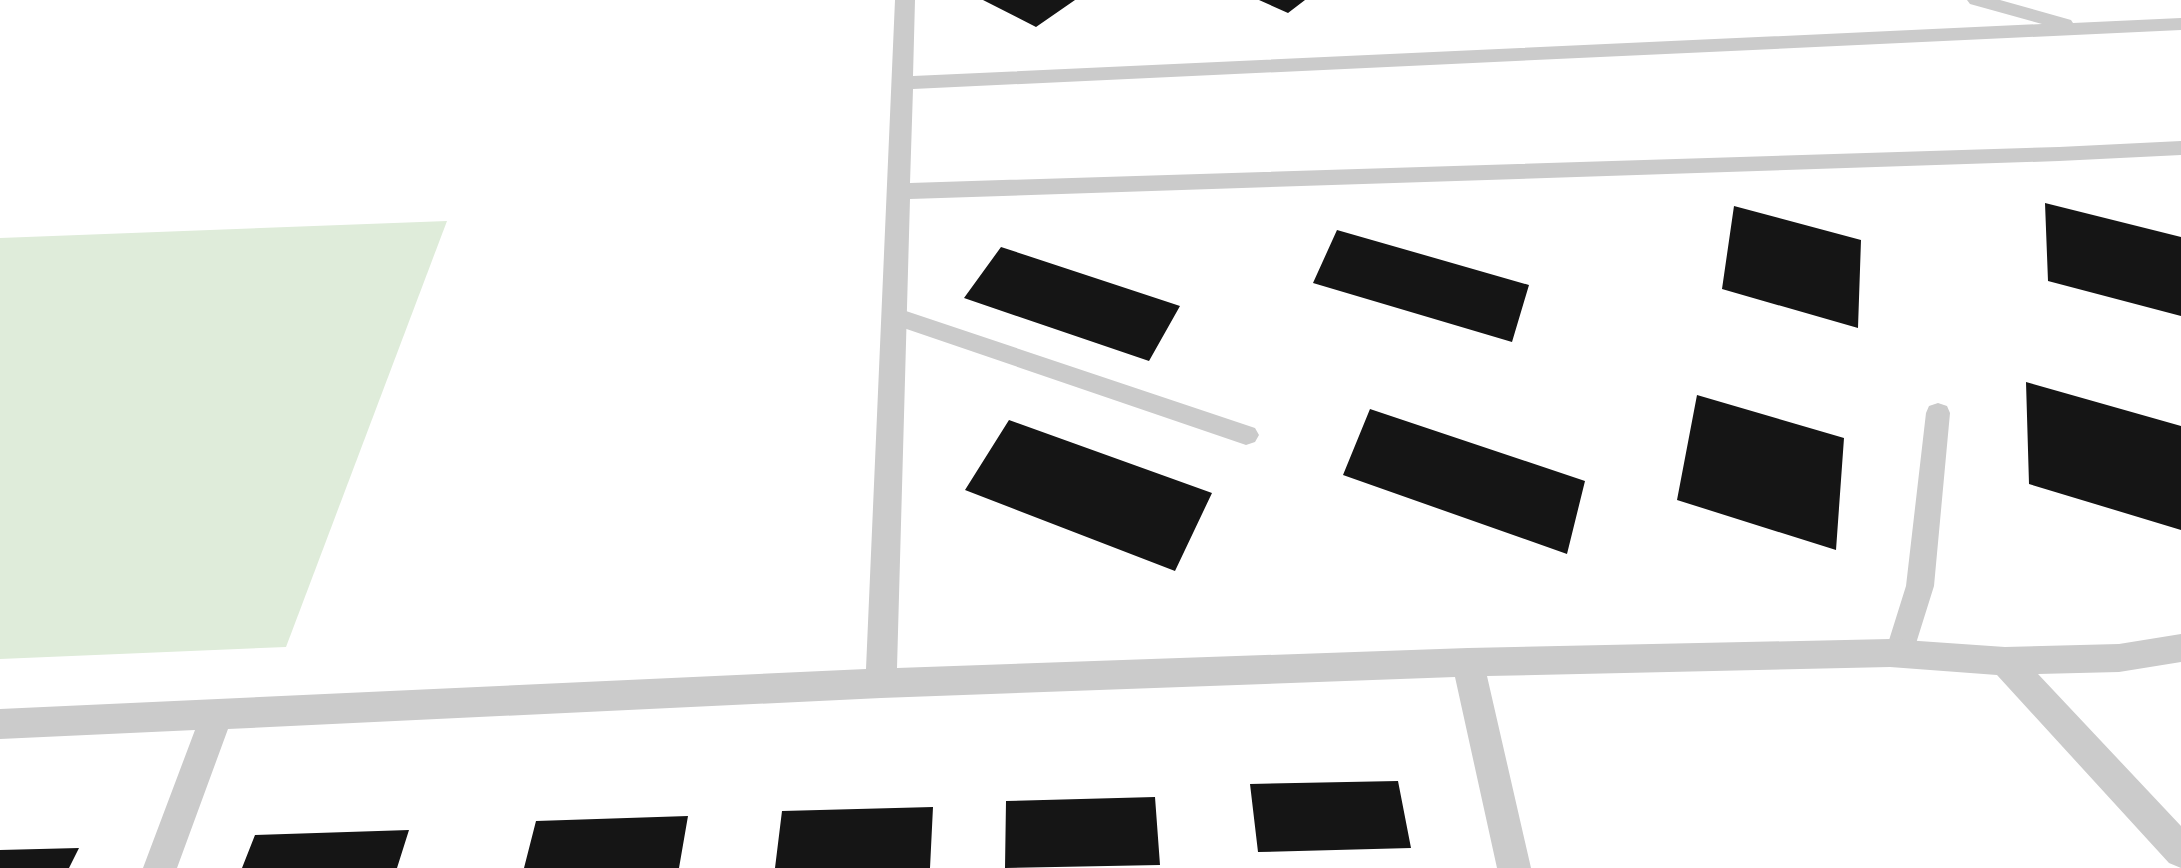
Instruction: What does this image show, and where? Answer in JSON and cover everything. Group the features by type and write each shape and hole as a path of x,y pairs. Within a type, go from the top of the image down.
{"street":[{"path":"881,683 905,0"},
{"path":"1977,0 2085,30"},
{"path":"902,83 2085,30 2181,24"},
{"path":"898,191 2020,155 2181,148"},
{"path":"0,724 881,683 1468,662 1899,653 2005,661 2120,658 2181,648"},
{"path":"2005,661 2181,851"},
{"path":"1468,662 1514,868"},
{"path":"160,868 218,713"}],"lane":[{"path":"894,316 1246,435"},
{"path":"1899,653 1920,586 1938,413"}],"green space":[{"path":"447,221 286,647 0,659 0,238"}],"building":[{"path":"983,0 1075,0 1036,27"},
{"path":"1259,0 1305,0 1288,13"},
{"path":"2045,203 2181,237 2181,316 2048,281"},
{"path":"1734,206 1861,240 1858,328 1722,289"},
{"path":"1337,230 1529,285 1512,342 1313,283"},
{"path":"1001,247 1180,306 1149,361 964,298"},
{"path":"2026,382 2181,426 2181,530 2029,484"},
{"path":"1697,395 1844,438 1836,550 1677,500"},
{"path":"1370,409 1585,481 1567,554 1343,475"},
{"path":"1009,420 1212,493 1175,571 965,490"},
{"path":"1398,781 1411,848 1258,852 1250,784"},
{"path":"1155,797 1160,865 1005,868 1006,801"},
{"path":"933,807 930,868 775,868 782,811"},
{"path":"688,816 679,868 524,868 536,821"},
{"path":"409,830 397,868 242,868 255,835"},
{"path":"79,848 69,868 0,868 0,850"}]}
